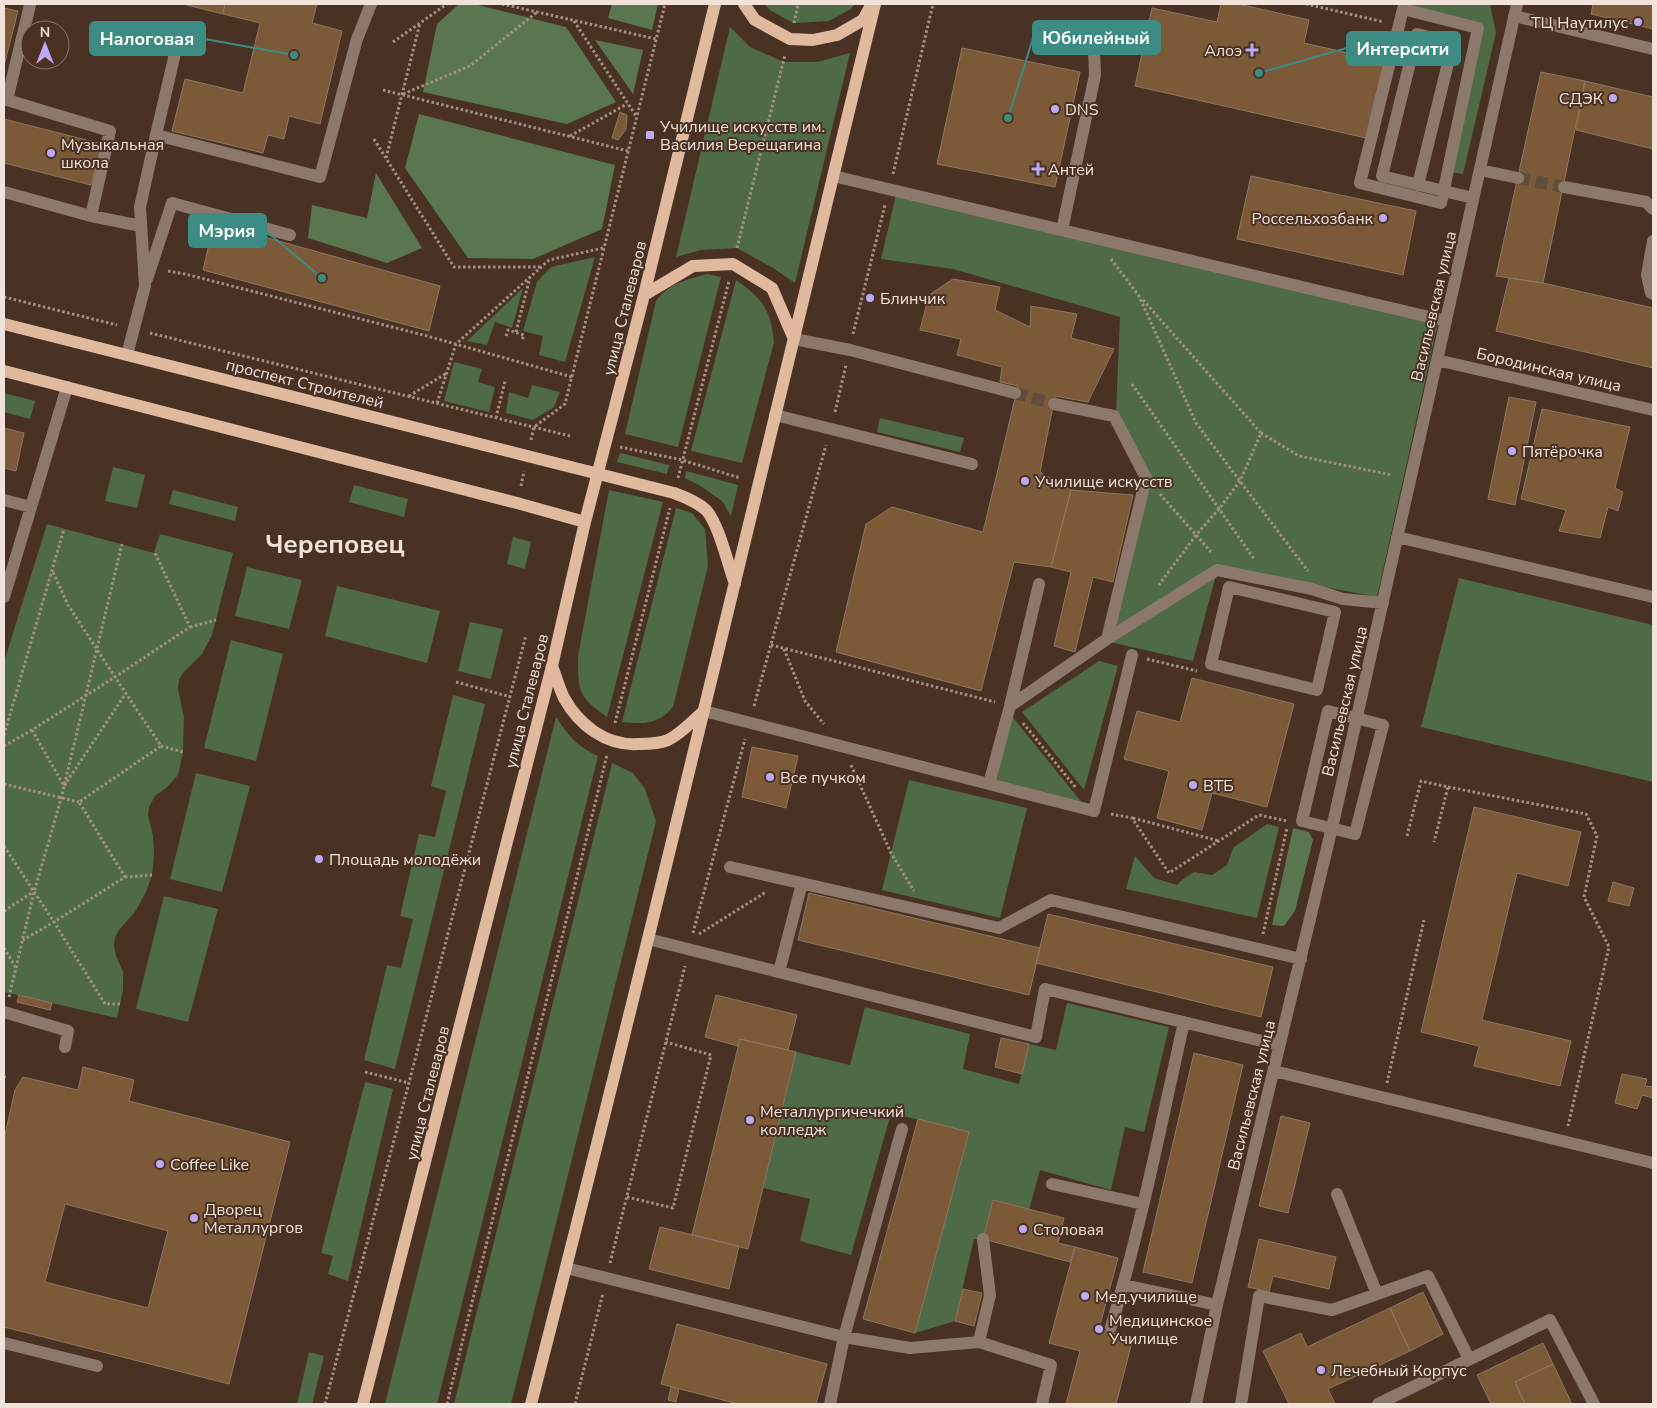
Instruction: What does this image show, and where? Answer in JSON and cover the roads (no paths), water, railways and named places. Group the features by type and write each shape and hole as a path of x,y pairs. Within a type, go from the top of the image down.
{"main road":[{"name":"улица Сталеваров","path":"363,1404 552,666 585,522 644,296 715,4"},
{"path":"744,4 755,20 790,39 813,40 837,35 863,20 873,4"},
{"path":"531,1404 704,711 873,4"},
{"path":"644,296 693,266 733,264 772,288 794,338"},
{"name":"проспект Строителей","path":"4,324 674,493 691,500 706,511 716,526 734,584"},
{"path":"4,371 585,522"},
{"path":"552,666 564,697 577,718 610,740 630,745 666,741 680,733 704,711"}],"street":[{"path":"156,135 320,177 358,39 372,4"},
{"path":"30,5 7,100 110,131 91,216"},
{"path":"1403,9 1478,28 1444,191 1441,204 1360,183 1403,9"},
{"path":"1516,10 1653,49"},
{"name":"Васильевская улица","path":"1196,1404 1216,1305 1332,828 1516,10"},
{"path":"145,286 140,207 181,28"},
{"path":"1418,185 1453,43 1417,34 1382,176 1418,185 1473,198"},
{"path":"1062,230 1095,75 1094,48"},
{"path":"1480,170 1518,178"},
{"path":"833,176 1446,321"},
{"path":"1564,187 1639,200 1646,202 1653,209"},
{"path":"4,192 91,216 141,226"},
{"path":"127,355 145,286 172,204 290,235"},
{"path":"1653,241 1646,275 1651,293 1653,294"},
{"path":"794,338 850,350 1015,394"},
{"name":"Бородинская улица","path":"1437,360 1653,410"},
{"path":"4,597 67,387"},
{"path":"1054,404 1114,416 1146,478 1107,639"},
{"path":"775,415 972,464"},
{"path":"4,500 31,507"},
{"path":"1398,537 1653,597"},
{"path":"1010,706 1107,639 1217,570 1312,589 1343,599 1383,603"},
{"path":"989,784 1039,584"},
{"path":"1229,587 1307,605 1335,612 1317,690 1211,664 1229,587"},
{"path":"1307,605 1312,589"},
{"path":"704,711 1094,811 1132,655"},
{"path":"1328,711 1357,718 1382,725 1355,834 1302,820 1328,711"},
{"path":"730,867 999,928 1051,900 1300,959"},
{"path":"779,972 802,883"},
{"path":"648,939 1036,1037 1045,989 1280,1045"},
{"path":"5,1013 68,1031 65,1047"},
{"path":"1111,1327 1124,1285 1184,1022"},
{"path":"1274,1070 1653,1163"},
{"path":"830,1404 844,1337 902,1129"},
{"path":"1052,1184 1143,1204"},
{"path":"1337,1194 1377,1294"},
{"path":"979,1342 990,1295 982,1239"},
{"path":"566,1268 844,1337 910,1348 979,1342 1051,1365 1042,1404"},
{"path":"1241,1404 1259,1296 1332,1310 1428,1276 1470,1359"},
{"path":"1124,1285 1216,1305"},
{"path":"1378,1404 1550,1320 1594,1404"},
{"path":"4,1343 97,1366"}],"tunnel":[{"path":"1518,178 1564,187"},
{"path":"1015,393 1054,404"}],"place":[{"name":"ТЦ Наутилус","path":"1638,22"},
{"name":"Алоэ","path":"1252,50"},
{"name":"Налоговая","path":"294,55"},
{"name":"Интерсити","path":"1259,73"},
{"name":"СДЭК","path":"1613,98"},
{"name":"DNS","path":"1055,109"},
{"name":"Юбилейный","path":"1008,118"},
{"name":"Училище искусств им. Василия Верещагина","path":"650,135"},
{"name":"Музыкальная школа","path":"51,153"},
{"name":"Антей","path":"1038,169"},
{"name":"Россельхозбанк","path":"1383,218"},
{"name":"Мэрия","path":"322,278"},
{"name":"Блинчик","path":"870,298"},
{"name":"Пятёрочка","path":"1512,451"},
{"name":"Училище искусств","path":"1025,481"},
{"name":"Все пучком","path":"770,777"},
{"name":"ВТБ","path":"1193,785"},
{"name":"Площадь молодёжи","path":"319,859"},
{"name":"Металлургичечкий колледж","path":"750,1120"},
{"name":"Coffee Like","path":"160,1164"},
{"name":"Дворец Металлургов","path":"194,1218"},
{"name":"Столовая","path":"1023,1229"},
{"name":"Мед.училище","path":"1085,1296"},
{"name":"Медицинское Училище","path":"1099,1329"},
{"name":"Лечебный Корпус","path":"1321,1370"}],"district":[{"name":"Череповец","path":"335,544"}]}
